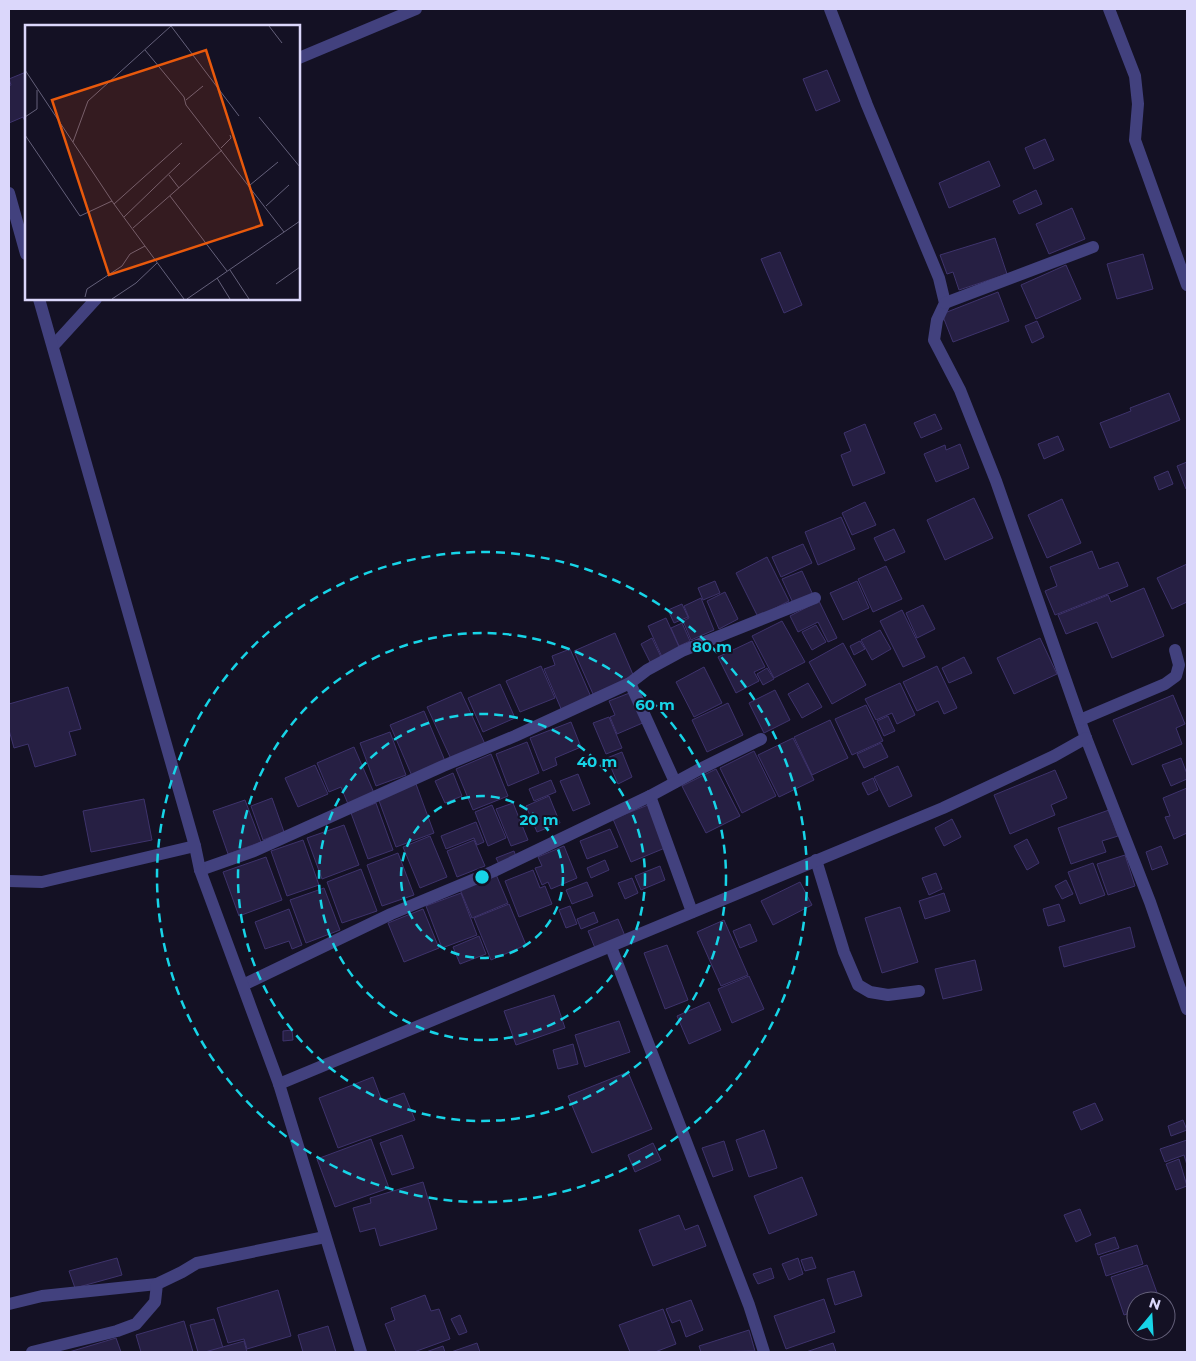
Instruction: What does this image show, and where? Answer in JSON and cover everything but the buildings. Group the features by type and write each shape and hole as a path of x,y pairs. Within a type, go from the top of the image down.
{"street":[{"path":"300,58 416,9"},
{"path":"830,9 867,105 939,278 945,303 937,320 934,340 960,390 996,481 1086,738 1150,902 1187,1010"},
{"path":"1109,9 1135,76 1138,104 1135,140 1187,285"},
{"path":"9,193 25,250"},
{"path":"945,303 1093,248"},
{"path":"39,300 195,846 200,870 279,1084 360,1352"},
{"path":"53,346 95,300"},
{"path":"200,870 263,847 443,766 515,736 630,683 647,670 682,651 815,598"},
{"path":"1080,720 1165,684 1176,676 1179,665 1175,650"},
{"path":"630,683 675,782"},
{"path":"279,1084 943,808 1054,756 1086,738"},
{"path":"243,985 391,914 494,871 761,740"},
{"path":"650,796 692,912"},
{"path":"9,881 42,882 195,846"},
{"path":"816,860 844,952 858,985 870,992 888,995 919,990"},
{"path":"612,947 749,1305 764,1352"},
{"path":"9,1304 42,1296 157,1284 197,1263 326,1236"},
{"path":"32,1352 117,1331 136,1324 155,1302 157,1284"}]}
